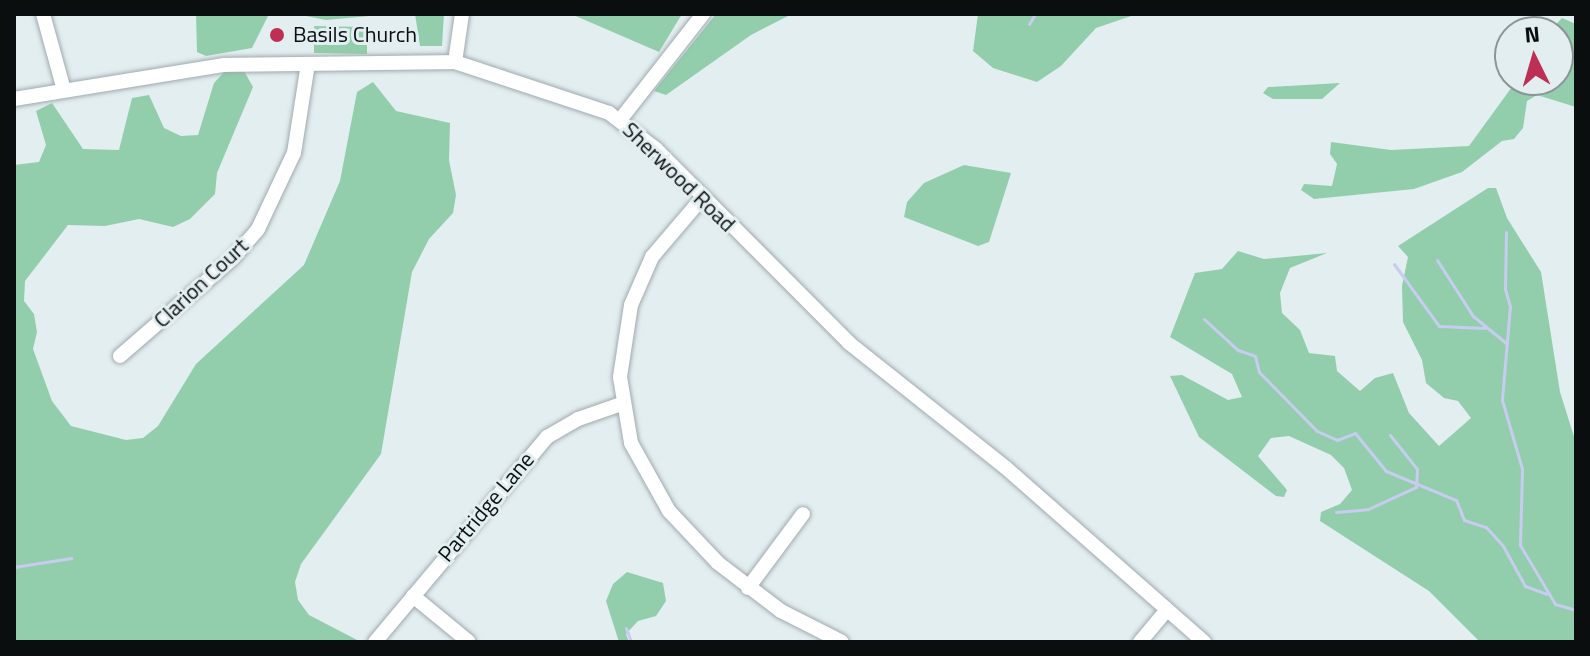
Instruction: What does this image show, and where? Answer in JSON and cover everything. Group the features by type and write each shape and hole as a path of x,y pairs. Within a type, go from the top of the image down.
{"street":[{"path":"43,14 64,90"},
{"path":"455,62 462,14"},
{"path":"620,120 703,14"},
{"name":"Sherwood Road","path":"14,99 214,66 455,62 551,91 620,120 703,197 849,343 1016,476 1204,642"},
{"name":"Clarion Court","path":"120,356 233,258 258,229 294,153 308,64"},
{"path":"703,197 668,232 640,277 620,351 621,404 631,443 652,487 691,537 748,588 842,642"},
{"name":"Partridge Lane","path":"375,642 547,437 578,419 621,404"},
{"path":"748,588 803,514"},
{"path":"413,596 469,642"},
{"path":"1140,642 1166,611"}],"green space":[{"path":"196,14 269,14 252,48 206,56 197,52"},
{"path":"296,14 391,14 326,20"},
{"path":"415,14 444,14 442,46 420,46"},
{"path":"571,14 682,14 659,52"},
{"path":"716,14 792,14 751,35 666,95 654,91"},
{"path":"978,14 1137,14 1096,28 1061,66 1037,82 993,68 973,51"},
{"path":"1574,23 1576,24 1576,107 1540,96 1574,96"},
{"path":"314,26 367,27 367,54 314,53"},
{"path":"226,70 244,71 253,87 217,173 215,194 190,219 173,227 139,219 105,226 68,225 25,281 24,301 34,314 37,332 33,349 52,401 71,426 126,440 143,438 158,426 196,364 304,265 340,181 357,92 373,82 396,111 450,123 449,160 456,195 453,213 429,239 412,272 381,454 301,564 295,582 298,600 309,615 361,642 14,642 14,165 39,162 46,145 36,111 52,103 83,149 119,150 132,98 149,95 164,128 181,136 198,135 214,83"},
{"path":"1340,83 1322,99 1273,99 1263,93 1268,87"},
{"path":"1505,96 1535,96 1527,101 1523,128 1514,139 1502,141 1462,172 1414,189 1314,199 1301,190 1304,184 1332,186 1337,164 1330,154 1331,142 1391,150 1469,146"},
{"path":"964,165 1011,173 989,242 978,246 904,217 907,202 924,183"},
{"path":"1488,188 1496,188 1507,218 1541,272 1560,392 1576,443 1576,642 1480,642 1429,591 1320,521 1321,512 1340,504 1352,490 1344,468 1331,455 1289,436 1271,438 1258,456 1287,490 1284,497 1276,496 1199,437 1170,376 1182,375 1228,400 1242,397 1232,374 1170,337 1195,273 1222,269 1238,251 1264,259 1327,253 1290,268 1280,293 1282,313 1300,330 1309,353 1335,356 1337,371 1360,391 1375,378 1393,373 1409,413 1439,446 1471,418 1458,401 1444,398 1426,383 1422,360 1403,322 1402,286 1408,257 1398,246"},
{"path":"627,572 663,583 666,601 656,616 638,621 626,634 629,642 619,642 606,601 613,584"}],"waterway":[{"path":"1029,24 1035,14"},
{"path":"1506,232 1505,289 1510,306 1502,400 1522,469 1520,545 1555,604 1576,610"},
{"path":"1437,260 1473,316 1506,343"},
{"path":"1394,264 1439,326 1485,328"},
{"path":"1204,319 1238,350 1255,356 1259,372 1317,431 1337,440 1355,433 1386,471 1456,500 1464,520 1486,527 1503,546 1525,586 1547,594"},
{"path":"1390,435 1417,469 1416,487"},
{"path":"1336,512 1368,509 1416,487"},
{"path":"14,567 71,558"},
{"path":"626,628 631,642"}],"place":[{"name":"Basils Church","path":"277,35"}]}
